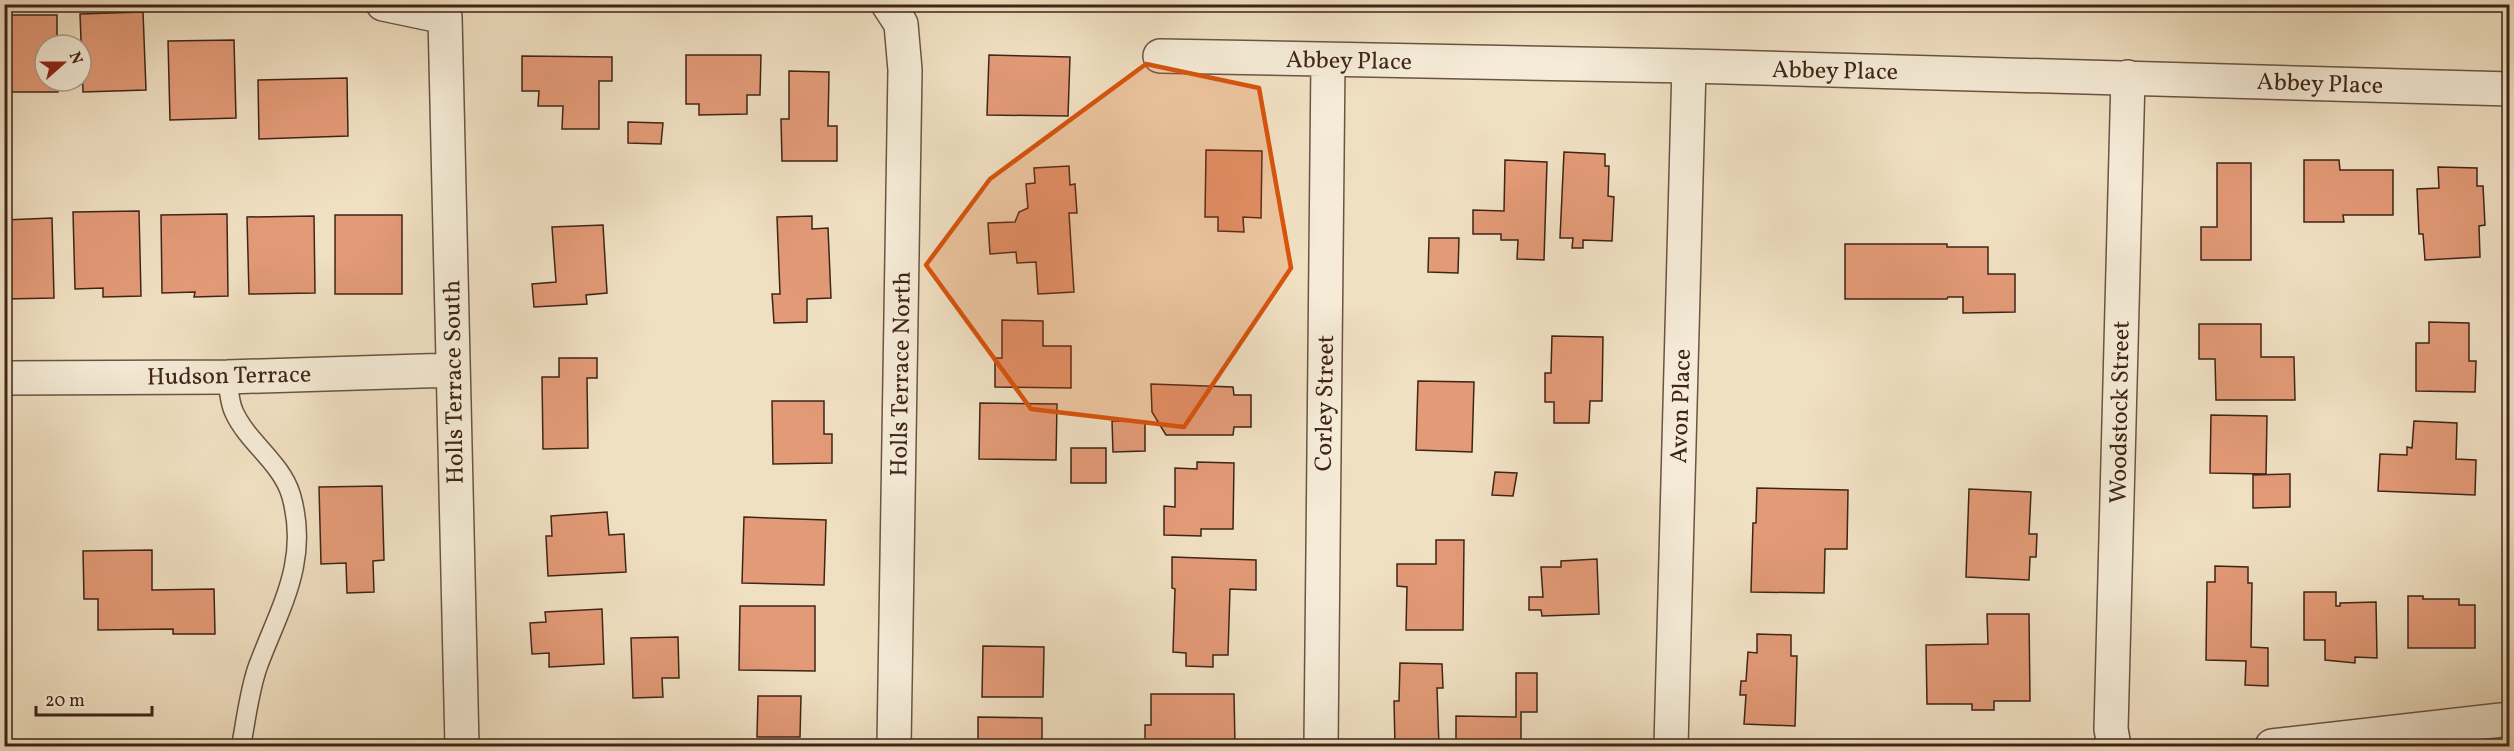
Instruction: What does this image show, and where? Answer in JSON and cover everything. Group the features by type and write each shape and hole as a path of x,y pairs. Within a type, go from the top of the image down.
{"street":[{"path":"383,4 450,11"},
{"name":"Holls Terrace North","path":"888,4 901,24 905,70 894,747"},
{"name":"Holls Terrace South","path":"450,11 453,370 462,747"},
{"name":"Abbey Place","path":"1160,56 1689,66 2510,89"},
{"name":"Corley Street","path":"1321,747 1328,60"},
{"name":"Avon Place","path":"1671,747 1689,66"},
{"name":"Woodstock Street","path":"2114,747 2111,729 2128,77"},
{"name":"Hudson Terrace","path":"4,378 227,376 453,370"},
{"path":"2272,747 2510,719"}],"lane":[{"path":"227,376 232,410 246,434 276,468 291,494 297,561 284,606 257,668 241,747"}],"highlighted area":[{"path":"1146,64 1259,88 1291,268 1184,427 1031,409 926,265 990,179"}],"building":[{"path":"143,12 146,90 93,92 93,33 81,33 80,14"},
{"path":"4,15 57,15 57,33 33,33 33,92 4,92"},
{"path":"234,40 236,118 170,120 168,41"},
{"path":"686,55 761,55 760,95 747,95 747,114 699,115 699,104 686,104"},
{"path":"989,55 1070,57 1068,116 987,115"},
{"path":"522,56 612,57 612,81 599,81 599,129 562,129 563,106 538,106 539,91 522,91"},
{"path":"789,71 829,72 828,126 837,126 837,161 782,161 781,119 789,119"},
{"path":"347,78 348,136 259,139 258,80"},
{"path":"628,122 663,123 661,144 628,143"},
{"path":"1206,150 1262,151 1261,218 1243,217 1244,232 1218,231 1218,217 1205,217"},
{"path":"1564,152 1605,154 1605,166 1609,166 1608,196 1614,197 1612,241 1583,240 1583,248 1572,248 1573,238 1560,238"},
{"path":"1505,160 1547,162 1544,260 1517,259 1518,240 1501,240 1501,234 1473,234 1473,210 1504,211"},
{"path":"2304,160 2339,160 2340,170 2393,170 2393,215 2343,215 2344,222 2304,222"},
{"path":"2217,163 2251,163 2251,260 2201,260 2201,227 2217,227"},
{"path":"1069,166 1070,185 1075,184 1077,213 1069,213 1074,292 1038,294 1036,262 1017,263 1016,252 990,254 988,223 1015,222 1019,212 1028,208 1026,184 1035,183 1034,168"},
{"path":"2438,167 2477,168 2477,186 2483,186 2485,225 2479,226 2480,257 2425,260 2423,234 2419,234 2417,189 2439,188"},
{"path":"139,211 141,296 103,297 103,288 75,289 73,212"},
{"path":"227,214 228,296 194,297 195,292 162,293 161,215"},
{"path":"335,215 402,215 402,294 335,294"},
{"path":"314,216 315,293 249,294 247,217"},
{"path":"812,216 812,229 828,228 831,298 807,299 807,322 774,323 772,294 780,294 777,217"},
{"path":"52,218 54,298 4,299 4,220"},
{"path":"603,225 607,293 586,295 587,304 534,307 532,284 556,282 552,227"},
{"path":"1429,238 1459,238 1458,273 1428,272"},
{"path":"1845,244 1947,244 1947,247 1988,247 1988,274 2015,274 2015,312 1963,313 1963,297 1845,299"},
{"path":"1002,320 1043,321 1043,346 1071,346 1071,388 995,387 995,358 1002,358"},
{"path":"2429,322 2469,323 2469,361 2476,361 2475,392 2416,391 2416,343 2429,343"},
{"path":"2199,324 2261,324 2261,357 2294,357 2295,400 2216,400 2215,359 2199,359"},
{"path":"1552,336 1603,337 1602,401 1590,401 1589,423 1554,423 1554,402 1545,402 1545,373 1551,373"},
{"path":"559,358 597,358 597,378 587,378 588,448 543,449 542,377 559,377"},
{"path":"1418,381 1474,382 1472,452 1416,450"},
{"path":"1151,384 1233,387 1234,395 1251,395 1251,427 1234,427 1233,435 1166,435 1152,412"},
{"path":"772,401 824,401 824,434 832,434 832,463 773,464"},
{"path":"980,403 1057,404 1056,460 979,459"},
{"path":"2211,415 2267,416 2266,474 2210,473"},
{"path":"1112,421 1145,421 1145,451 1113,452"},
{"path":"2414,421 2457,423 2456,459 2476,460 2475,495 2378,491 2380,454 2407,455 2407,447 2412,448"},
{"path":"1071,448 1106,448 1106,483 1071,483"},
{"path":"1197,462 1234,463 1233,529 1201,529 1201,536 1164,535 1164,506 1175,507 1175,468 1197,469"},
{"path":"1495,472 1517,473 1513,496 1492,495"},
{"path":"2290,474 2290,507 2253,508 2253,475"},
{"path":"382,486 384,560 373,561 374,592 347,593 346,563 321,564 319,487"},
{"path":"1757,488 1848,490 1847,549 1825,549 1824,593 1751,592 1753,523 1756,523"},
{"path":"1969,489 2031,492 2029,534 2037,534 2036,557 2030,557 2029,580 1966,577"},
{"path":"607,512 609,535 624,534 626,572 548,576 546,536 552,536 551,516"},
{"path":"744,517 826,520 824,585 742,583"},
{"path":"1436,540 1464,540 1463,630 1406,630 1407,587 1397,586 1397,564 1436,564"},
{"path":"152,550 152,590 214,589 215,634 173,634 173,629 98,630 98,599 84,599 83,551"},
{"path":"1172,557 1256,560 1256,590 1230,589 1228,655 1213,655 1213,667 1186,666 1186,653 1173,652 1175,589 1172,588"},
{"path":"1597,559 1599,614 1542,616 1541,610 1529,610 1529,597 1543,597 1541,567 1561,567 1561,561"},
{"path":"2215,566 2248,567 2248,583 2252,583 2251,647 2268,648 2268,686 2245,685 2246,661 2206,660 2207,582 2215,582"},
{"path":"2304,592 2336,592 2336,606 2340,606 2340,603 2376,602 2377,658 2355,657 2355,663 2325,660 2325,640 2304,640"},
{"path":"2408,596 2423,596 2423,599 2459,599 2459,605 2475,605 2475,648 2408,648"},
{"path":"740,606 815,606 815,671 739,670"},
{"path":"602,609 604,664 549,667 549,653 532,654 530,623 546,622 545,612"},
{"path":"1987,614 2029,614 2030,701 1994,701 1994,710 1972,710 1972,704 1927,704 1926,645 1988,644"},
{"path":"1757,634 1791,635 1791,656 1797,656 1795,726 1744,724 1746,695 1740,695 1741,681 1746,681 1748,652 1757,653"},
{"path":"678,637 679,678 662,678 663,697 633,698 631,638"},
{"path":"983,646 1044,647 1043,697 982,697"},
{"path":"1400,663 1442,664 1443,688 1437,688 1439,746 1395,746 1394,701 1399,701"},
{"path":"1516,673 1537,673 1537,712 1521,712 1521,746 1456,746 1456,716 1516,717"},
{"path":"1151,694 1234,694 1235,746 1145,746 1145,725 1151,725"},
{"path":"758,696 801,696 800,737 757,737"},
{"path":"978,717 1042,718 1042,746 978,746"}]}
